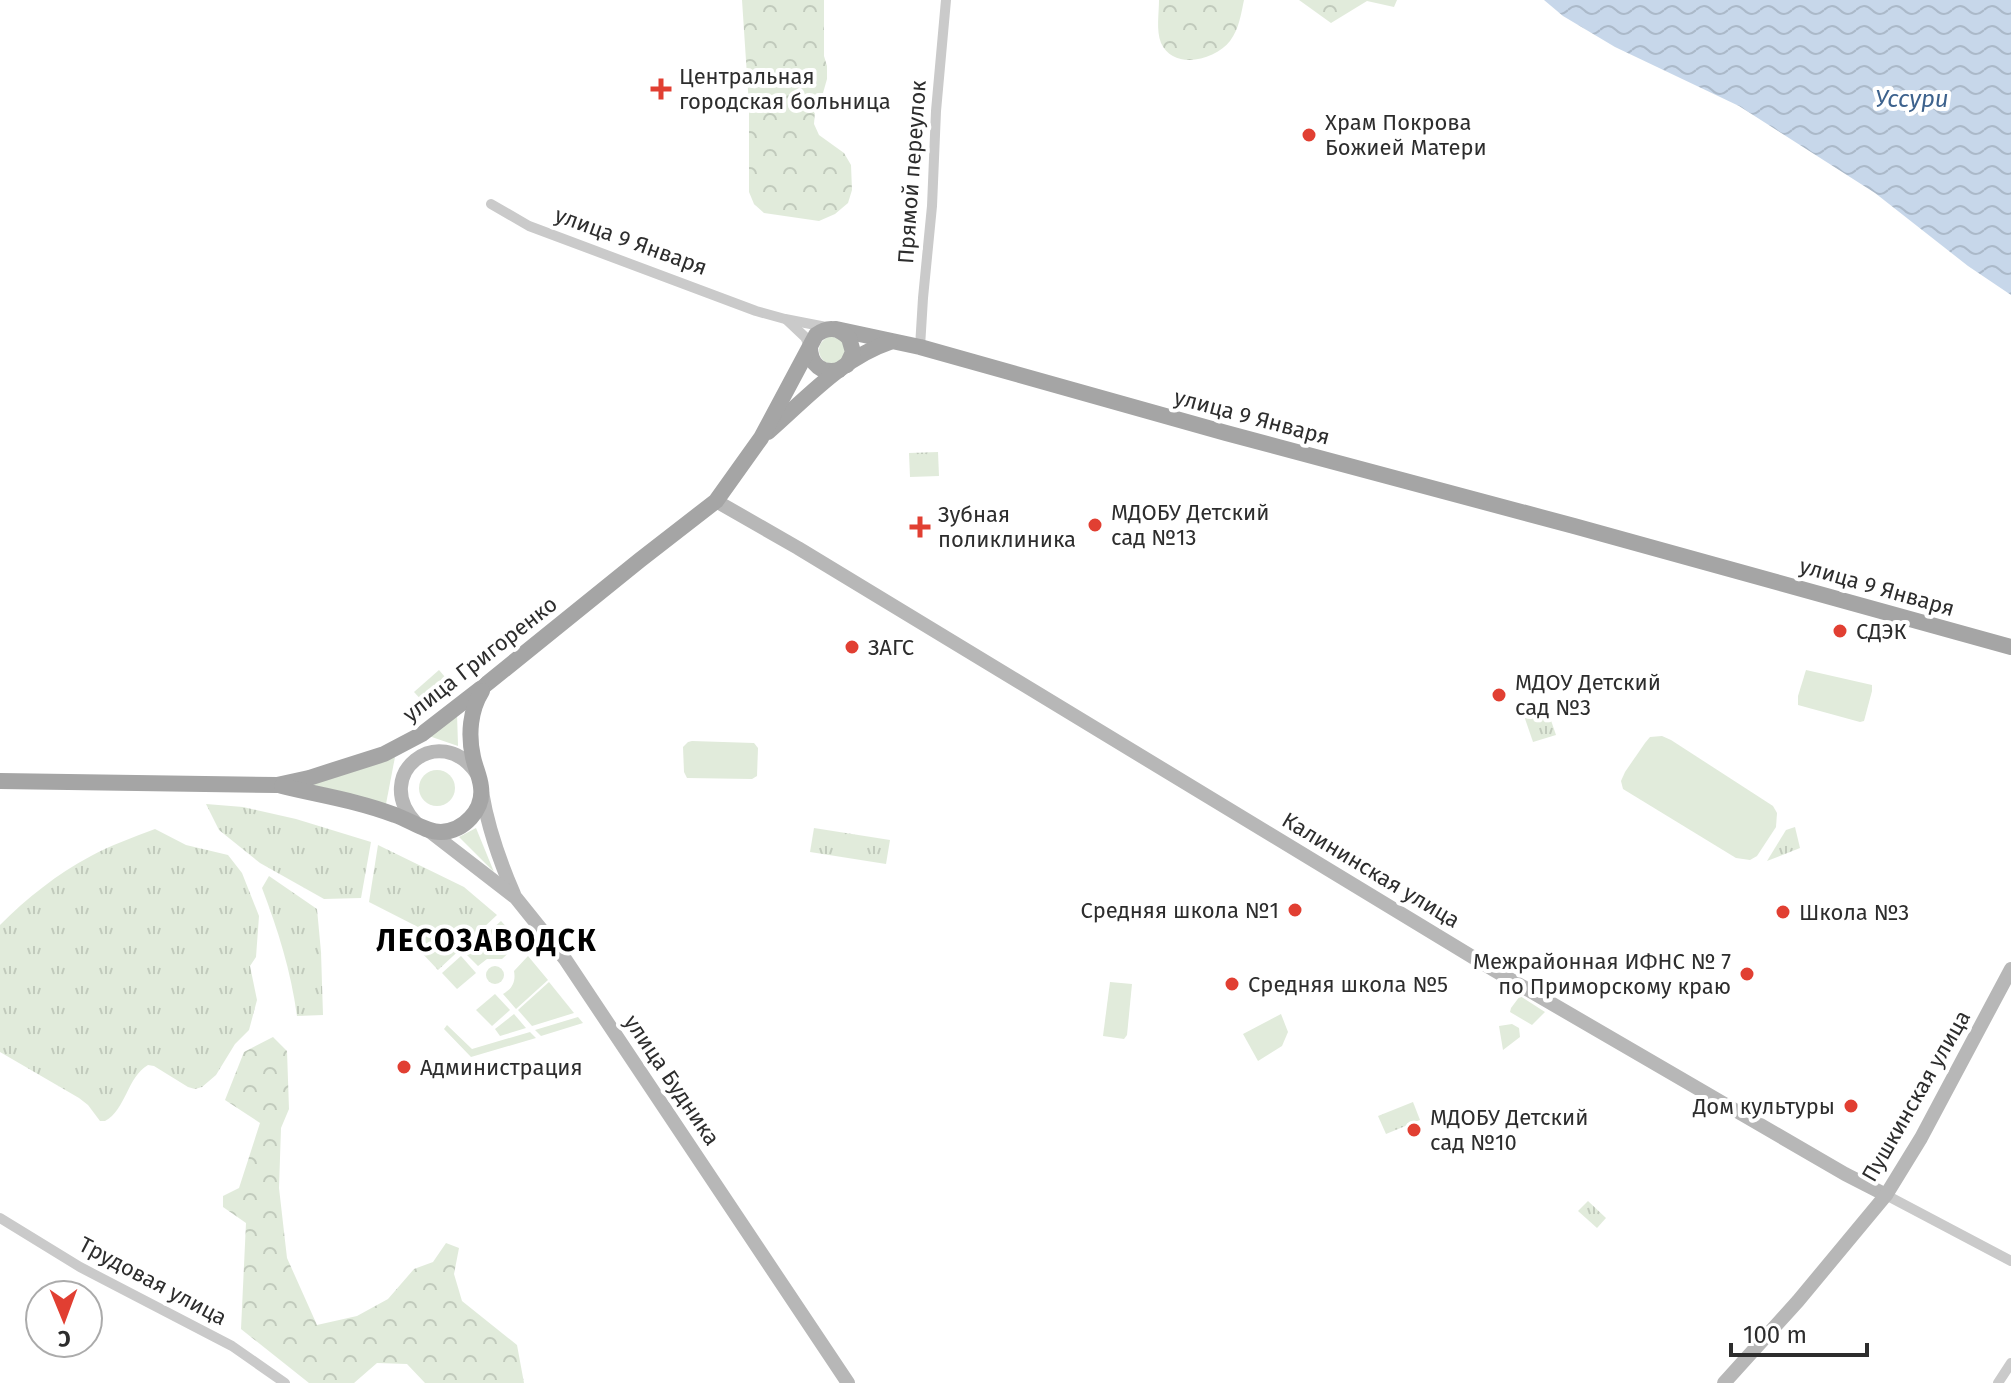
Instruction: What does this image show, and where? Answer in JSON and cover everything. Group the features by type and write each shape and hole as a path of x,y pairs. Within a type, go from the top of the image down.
{"main road":[{"name":"улица 9 Января","path":"836,329 920,347 2011,647"},
{"path":"836,329 844,332 852,344 851,359 761,438 816,335 836,329"},
{"path":"810,347 816,365 828,371 843,367 866,352 892,342"},
{"name":"улица Григоренко","path":"0,781 277,785 384,754 427,730 716,501 761,438"},
{"name":"Калининская улица","path":"716,501 1494,970 1886,1195"},
{"path":"484,686 471,725 471,746 485,811 516,898"},
{"path":"384,754 421,755 447,751 470,763 479,781 480,800 466,823 441,832 422,827 407,814 401,802 403,775 421,755 427,730"},
{"name":"улица Будника","path":"277,785 394,814 422,827 516,898 565,959 848,1383"},
{"name":"Пушкинская улица","path":"1724,1383 1798,1301 1886,1195 1921,1138 2011,969"}],"street":[{"name":"Прямой переулок","path":"920,347 946,0"},
{"name":"улица 9 Января","path":"491,204 529,226 756,311 836,329"},
{"path":"785,319 805,337 810,347"},
{"name":"Калининская улица","path":"1886,1195 2011,1261"},
{"name":"Трудовая улица","path":"0,1218 80,1267 232,1346 285,1383"},
{"path":"1998,1383 2011,1363"}],"green space":[{"path":"742,0 824,0 827,79 815,111 814,124 819,135 844,153 851,165 852,190 848,203 835,214 819,221 764,213 754,204 749,192 749,106"},
{"path":"1159,0 1244,0 1238,26 1230,41 1215,53 1185,60 1167,52 1161,43"},
{"path":"1299,0 1397,0 1394,7 1367,1 1331,23"},
{"path":"830,336 843,340 846,356 835,365 825,362 819,351 823,341"},
{"path":"938,452 939,476 910,477 909,453"},
{"path":"439,670 450,683 426,705 414,692"},
{"path":"1806,670 1872,685 1864,721 1798,705"},
{"path":"1545,703 1556,735 1533,742 1522,710"},
{"path":"457,713 458,746 426,735"},
{"path":"1662,736 1773,806 1777,813 1776,827 1757,856 1750,860 1736,858 1623,789 1621,781 1625,772 1645,743 1650,737"},
{"path":"692,741 754,743 758,748 757,776 752,779 687,778 683,747"},
{"path":"395,757 386,804 299,784"},
{"path":"437,770 450,775 455,788 450,801 437,806 424,801 419,788 424,775"},
{"path":"206,804 243,807 296,819 371,842 361,898 324,899 260,863 219,830"},
{"path":"1795,827 1800,848 1767,861 1786,830"},
{"path":"476,828 494,872 459,837"},
{"path":"814,828 890,840 886,864 810,852"},
{"path":"155,829 186,845 228,855 242,873 259,916 256,957 250,966 257,1000 249,1030 235,1044 216,1075 202,1087 188,1087 148,1065 135,1077 112,1116 100,1121 79,1098 0,1052 0,925 66,871 106,848"},
{"path":"378,845 464,887 497,915 438,970 422,953 418,927 369,902"},
{"path":"269,876 317,909 323,1015 297,1016 283,951 262,888"},
{"path":"501,921 520,942 502,959 487,959 478,966 465,953"},
{"path":"461,956 476,973 457,989 442,973"},
{"path":"528,956 548,980 516,1009 503,994 513,985 514,971"},
{"path":"495,966 504,975 495,984 486,975"},
{"path":"549,982 574,1013 532,1026 518,1010"},
{"path":"1110,982 1132,984 1124,1039 1103,1036"},
{"path":"495,994 510,1010 492,1026 476,1010"},
{"path":"1520,996 1545,1012 1532,1025 1510,1012"},
{"path":"514,1014 526,1028 500,1036 495,1029"},
{"path":"1281,1014 1288,1032 1282,1046 1258,1061 1243,1034"},
{"path":"578,1017 583,1023 541,1036 535,1030"},
{"path":"1512,1024 1519,1028 1520,1037 1503,1050 1499,1026"},
{"path":"447,1025 472,1049 530,1032 536,1038 471,1057 444,1029"},
{"path":"273,1037 287,1051 289,1109 281,1128 279,1188 287,1258 317,1325 357,1316 388,1299 414,1269 433,1262 446,1243 459,1248 454,1274 462,1301 517,1345 524,1383 425,1383 407,1364 377,1363 354,1383 309,1383 241,1329 246,1223 223,1207 223,1196 239,1188 260,1123 225,1100 244,1052"},
{"path":"1413,1102 1420,1120 1386,1134 1378,1116"},
{"path":"1588,1201 1606,1218 1597,1228 1578,1211"}],"water":[{"name":"Уссури","path":"1544,0 2011,0 2011,295 1968,266 1875,193 1739,106 1615,47 1563,16"}],"place":[{"name":"Центральная городская больница","path":"661,89"},
{"name":"Храм Покрова Божией Матери","path":"1309,135"},
{"name":"МДОБУ Детский сад №13","path":"1095,525"},
{"name":"Зубная поликлиника","path":"920,527"},
{"name":"СДЭК","path":"1840,631"},
{"name":"ЗАГС","path":"852,647"},
{"name":"МДОУ Детский сад №3","path":"1499,695"},
{"name":"Средняя школа №1","path":"1295,910"},
{"name":"Школа №3","path":"1783,912"},
{"name":"Межрайонная ИФНС № 7 по Приморскому краю","path":"1747,974"},
{"name":"Средняя школа №5","path":"1232,984"},
{"name":"Администрация","path":"404,1067"},
{"name":"Дом культуры","path":"1851,1106"},
{"name":"МДОБУ Детский сад №10","path":"1414,1130"}],"district":[{"name":"ЛЕСОЗАВОДСК","path":"487,941"}]}
